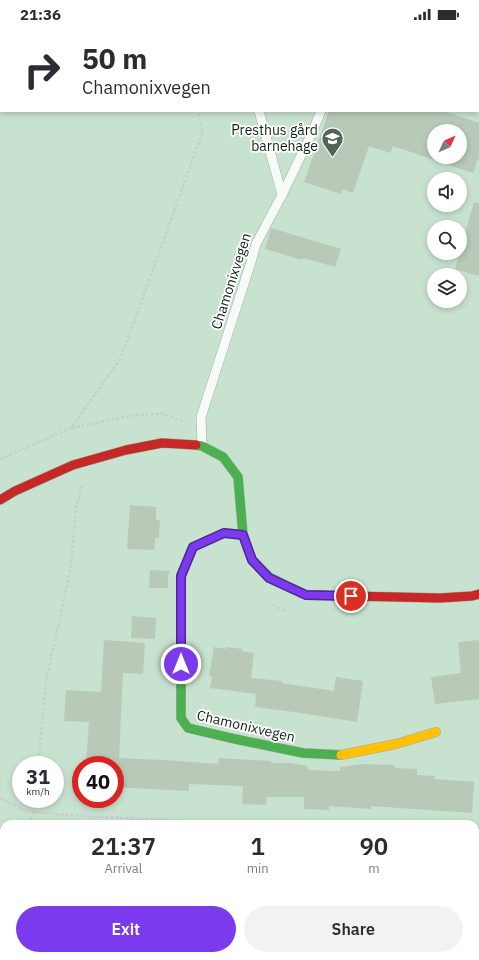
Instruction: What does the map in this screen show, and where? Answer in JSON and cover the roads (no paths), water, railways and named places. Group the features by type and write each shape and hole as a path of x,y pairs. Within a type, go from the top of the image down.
{"street":[{"path":"0,500 15,491 72,465 126,450 162,443 192,444 202,446 223,457 238,477 243,535 252,560 269,578 306,595 440,598 472,596 479,594"},
{"name":"Chamonixvegen","path":"243,535 224,533 193,547 181,576 181,718 188,728 303,753 342,755 396,744 436,732"}],"lane":[{"path":"259,112 282,195"},
{"name":"Chamonixvegen","path":"202,446 201,417 256,244 282,195 321,112"}],"place":[{"name":"Presthus gård barnehage","path":"333,158"}]}
